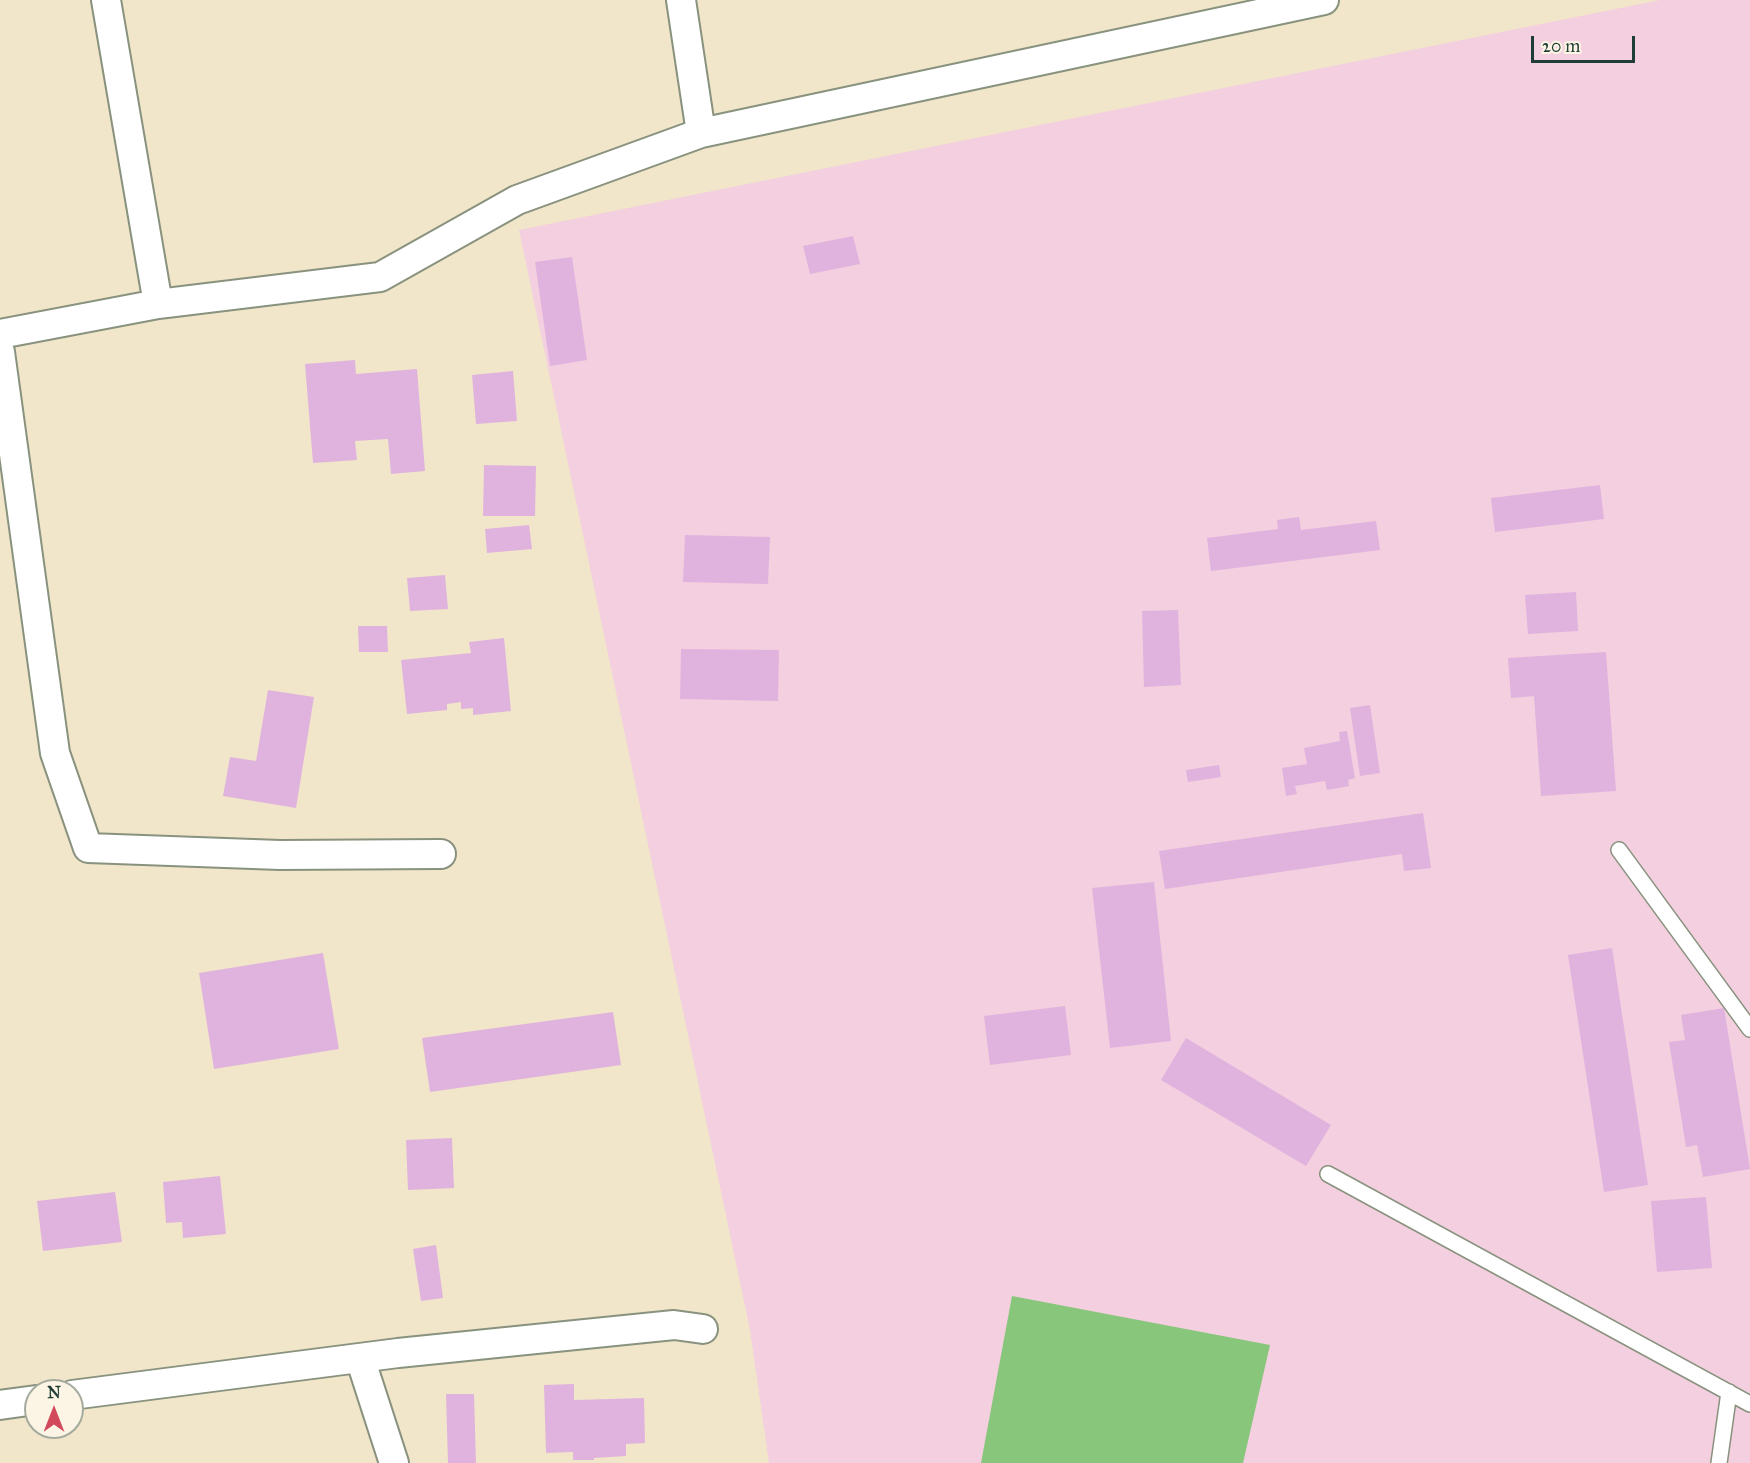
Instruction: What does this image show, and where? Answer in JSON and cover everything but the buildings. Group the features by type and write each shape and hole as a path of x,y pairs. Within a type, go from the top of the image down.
{"street":[{"path":"106,0 158,304"},
{"path":"681,0 701,133"},
{"path":"0,334 158,304 380,277 517,200 701,133 1324,0"},
{"path":"0,352 55,753 88,848 280,855 441,854"},
{"path":"84,1393 360,1358 675,1325 703,1329"},
{"path":"360,1358 394,1463"},
{"path":"0,1405 24,1402"}],"lane":[{"path":"1619,850 1750,1029"},
{"path":"1328,1174 1750,1404"},
{"path":"1719,1463 1729,1392"}],"shaded area":[{"path":"1660,0 1750,0 1750,1463 769,1463 750,1330 519,230"}],"green space":[{"path":"1012,1296 1270,1345 1243,1463 981,1463"}]}
